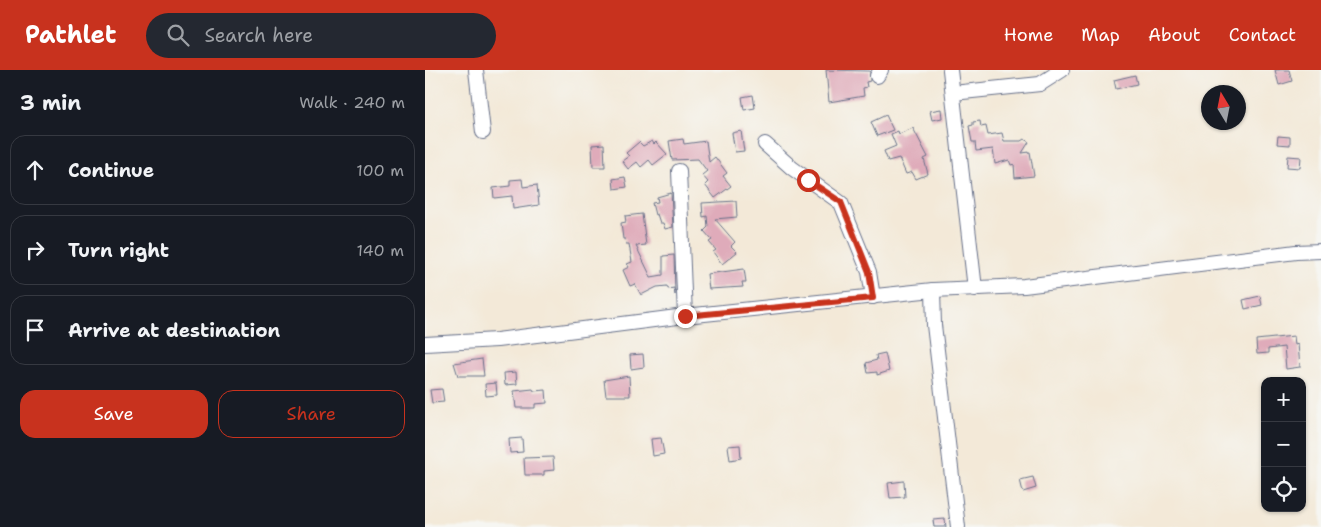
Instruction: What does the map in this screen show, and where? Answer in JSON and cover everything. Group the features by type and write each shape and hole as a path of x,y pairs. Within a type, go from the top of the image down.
{"street":[{"path":"476,70 483,132"},
{"path":"950,70 975,289"},
{"path":"953,93 1040,84 1062,70"},
{"path":"765,144 792,168 841,202 869,272 873,298"},
{"path":"679,171 685,316"},
{"path":"425,344 497,340 685,316 873,298 933,290 1024,286 1287,253 1321,252"},
{"path":"933,290 934,325 958,527"}],"building":[{"path":"826,70 870,71 870,81 866,82 867,87 863,88 864,96 829,102"},
{"path":"1275,70 1289,70 1292,81 1279,85"},
{"path":"1135,75 1137,84 1116,89 1114,80"},
{"path":"753,95 755,108 744,110 742,97"},
{"path":"941,109 942,118 932,120 930,111"},
{"path":"886,115 893,130 877,136 871,122"},
{"path":"980,121 981,127 986,126 988,135 1002,133 1004,141 1021,141 1024,139 1029,142 1022,153 1030,152 1034,176 1015,178 1014,164 1011,165 1009,160 995,164 993,149 976,151 969,126 973,125 973,122"},
{"path":"913,128 928,157 924,159 928,174 916,179 912,172 906,174 899,158 888,161 884,151 896,146 891,134 898,131 899,134"},
{"path":"741,131 744,151 735,152 732,133"},
{"path":"1278,136 1290,137 1290,145 1277,144"},
{"path":"683,139 684,144 706,141 709,162 715,157 727,173 723,176 731,186 715,198 705,185 708,182 702,175 707,171 698,159 672,160 669,141"},
{"path":"652,141 654,144 656,142 667,154 653,165 649,160 641,167 637,162 628,169 622,161 629,156 626,153 639,142 643,146"},
{"path":"604,144 605,167 593,167 592,145"},
{"path":"1288,156 1301,157 1300,168 1287,167"},
{"path":"625,177 627,187 614,189 613,179"},
{"path":"522,179 523,187 537,185 539,205 513,209 512,196 494,198 493,188 510,186 510,180"},
{"path":"671,193 673,227 665,229 663,223 660,223 657,214 655,215 652,203 658,202 657,197"},
{"path":"736,201 737,217 715,219 735,242 731,246 737,252 722,264 713,252 716,250 709,242 712,240 704,231 708,227 707,216 703,217 702,203"},
{"path":"642,214 646,245 636,246 651,277 663,275 663,256 674,255 675,295 674,288 668,289 667,286 657,287 641,295 635,284 630,286 623,270 629,267 627,264 632,262 629,244 626,244 625,239 623,239 621,223 626,222 625,216"},
{"path":"744,269 746,282 742,282 743,287 709,289 707,274"},
{"path":"1260,296 1262,305 1245,309 1243,300"},
{"path":"1294,336 1295,345 1298,344 1300,367 1286,369 1284,347 1268,349 1268,353 1257,354 1256,340"},
{"path":"885,353 889,371 877,375 877,372 868,373 866,363 877,360 876,355"},
{"path":"643,354 644,367 631,369 630,355"},
{"path":"482,359 484,376 458,376 454,363"},
{"path":"516,372 517,384 505,385 504,373"},
{"path":"629,376 630,396 606,396 604,380"},
{"path":"496,383 497,395 486,396 485,384"},
{"path":"442,389 444,402 432,403 430,390"},
{"path":"533,389 534,391 546,390 547,403 535,404 535,408 516,408 514,391"},
{"path":"522,438 523,452 510,453 509,439"},
{"path":"661,438 664,454 653,456 651,439"},
{"path":"740,445 741,458 730,460 728,446"},
{"path":"553,457 554,470 544,471 544,475 525,475 524,458"},
{"path":"1033,477 1036,488 1023,492 1020,480"},
{"path":"904,481 905,497 890,498 888,483"},
{"path":"945,519 946,527 934,527 933,520"}],"route":[{"path":"685,316 873,298 869,272 841,202 808,180"}]}
